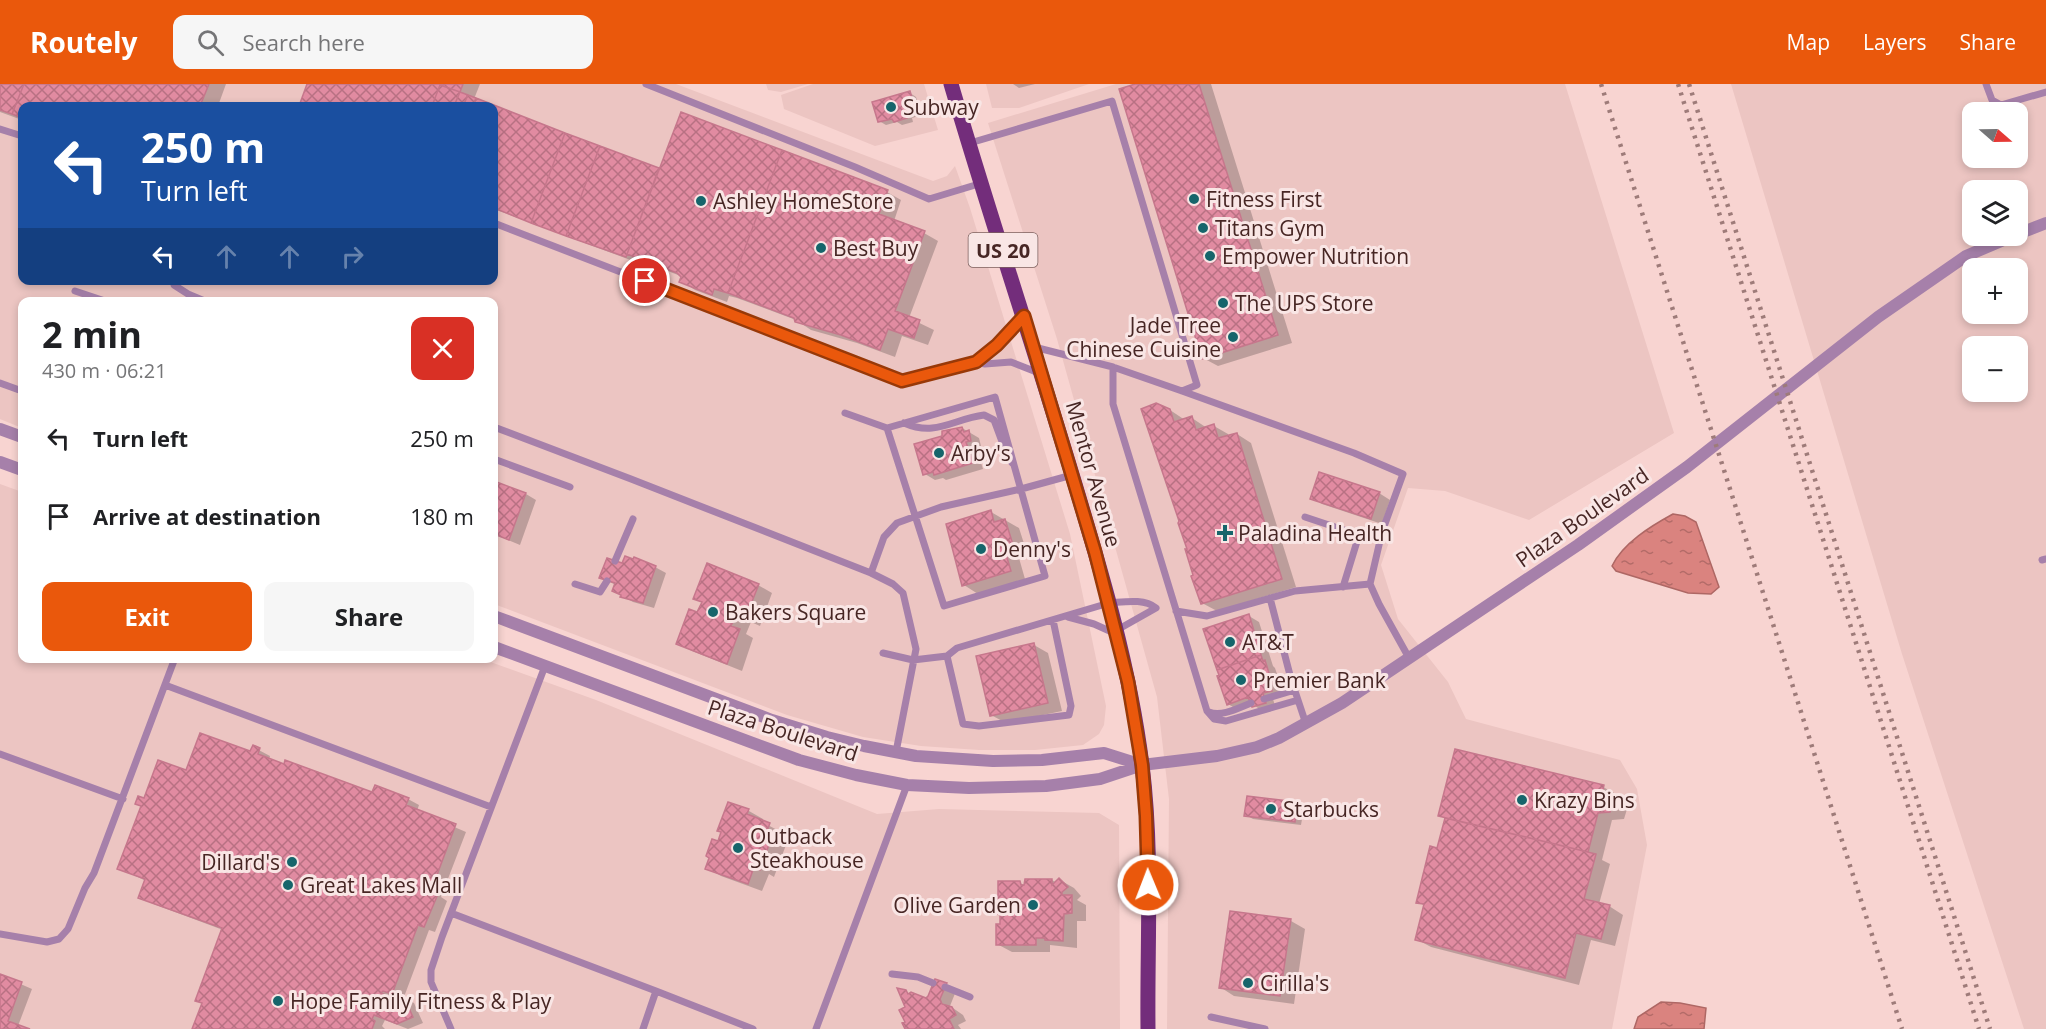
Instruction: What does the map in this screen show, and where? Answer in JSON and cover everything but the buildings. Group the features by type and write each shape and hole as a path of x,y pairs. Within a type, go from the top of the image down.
{"main road":[{"name":"Mentor Avenue","path":"951,84 1043,374 1109,603 1128,682 1142,765 1148,865 1148,1029"}],"street":[{"path":"2028,230 2046,223"},
{"name":"Plaza Boulevard","path":"498,648 799,760 856,776 907,785 969,788 1046,786 1100,779 1142,765 1217,756 1257,747 1306,724 1578,545 1664,485 1878,317 1966,256 1990,246"},
{"path":"0,429 18,436"},
{"path":"0,462 18,469"},
{"name":"Plaza Boulevard","path":"498,617 772,720 827,737 916,756 993,761 1042,760 1104,753 1142,765"}],"lane":[{"path":"646,84 929,199 982,183"},
{"path":"1986,84 1992,100 2001,105 2046,92"},
{"path":"970,143 1112,101 1197,385 1182,391"},
{"path":"0,129 18,135"},
{"path":"498,225 902,381 976,362 997,345 1024,316"},
{"path":"174,285 195,297"},
{"path":"75,291 93,297"},
{"path":"1034,347 1113,368 1182,391 1354,453 1403,474 1382,532 1370,584 1409,658"},
{"path":"976,362 985,364 1011,362 1043,374"},
{"path":"1113,368 1113,404 1207,711 1214,719 1226,721 1298,700"},
{"path":"0,383 18,390"},
{"path":"846,413 887,428 995,397 1045,576 944,606 887,428"},
{"path":"904,423 917,428 929,429 984,415 994,420 1007,455 1015,467"},
{"path":"498,429 631,478 871,573 893,584 903,593 916,649 896,752"},
{"path":"498,461 570,488"},
{"path":"871,573 884,537 897,523 941,507 1072,475"},
{"path":"1305,517 1359,536 1343,587"},
{"path":"615,561 633,519"},
{"path":"575,584 600,592 607,581"},
{"path":"1176,611 1207,616 1295,591 1370,584"},
{"path":"1270,598 1306,724"},
{"path":"883,653 913,660 947,656 957,648 1109,603 1130,601 1146,603 1156,608 1117,632 1066,617"},
{"path":"947,656 963,724 979,726 1069,715 1071,706 1053,620"},
{"path":"0,934 47,942 56,941 68,929 85,888 94,873 173,663"},
{"path":"451,1029 430,976 451,913 545,666"},
{"path":"165,685 491,807"},
{"path":"1264,699 1295,690"},
{"path":"1207,711 1221,714 1251,703"},
{"path":"0,754 123,799"},
{"path":"816,1029 907,785"},
{"path":"451,913 753,1029"},
{"path":"892,974 918,977 933,983"},
{"path":"945,987 970,997"},
{"path":"643,1029 656,991"},
{"path":"1211,1017 1265,1029"}],"shaded area":[{"path":"0,84 676,84 933,181 947,176 955,166 1070,534 1106,706 1104,725 1099,734 1083,745 1035,750 979,750 921,746 863,737 787,715 498,606 498,297 18,297 18,426 0,419"},
{"path":"766,84 808,84 781,92 768,90"},
{"path":"813,84 924,84 938,130 875,146 784,109 781,95"},
{"path":"986,84 1089,84 1019,108 992,108"},
{"path":"1116,84 1565,84 1674,433 1529,520 1445,491 1408,488 1381,565 1398,619 1448,682 1466,719 1620,760 1637,789 1647,845 1612,1029 1167,1029 1169,799 1157,697 1057,339 988,123"},
{"path":"1731,84 2046,84 2046,1029 2024,1029 1902,654"},
{"path":"0,484 18,491 18,663 493,663 596,700 877,814 939,809 1099,813 1119,825 1120,1029 0,1029"}],"water":[{"path":"1673,514 1685,516 1696,522 1719,587 1711,594 1688,593 1616,571 1612,566 1630,543"},
{"path":"1661,1002 1706,1008 1704,1029 1634,1029 1638,1017"}],"railway":[{"path":"1601,84 1902,1029"},
{"path":"1678,84 1979,1029"},
{"path":"1689,84 1990,1029"}],"place":[{"name":"Subway","path":"891,107"},
{"name":"Fitness First","path":"1194,199"},
{"name":"Ashley HomeStore","path":"701,201"},
{"name":"Titans Gym","path":"1203,228"},
{"name":"Best Buy","path":"821,248"},
{"name":"Empower Nutrition","path":"1210,256"},
{"name":"The UPS Store","path":"1223,303"},
{"name":"Jade Tree Chinese Cuisine","path":"1233,337"},
{"name":"Arby's","path":"939,453"},
{"name":"Paladina Health","path":"1225,533"},
{"name":"Denny's","path":"981,549"},
{"name":"Bakers Square","path":"713,612"},
{"name":"AT&T","path":"1230,642"},
{"name":"Premier Bank","path":"1241,680"},
{"name":"Krazy Bins","path":"1522,800"},
{"name":"Starbucks","path":"1271,809"},
{"name":"Outback Steakhouse","path":"738,848"},
{"name":"Dillard's","path":"292,862"},
{"name":"Great Lakes Mall","path":"288,885"},
{"name":"Olive Garden","path":"1033,905"},
{"name":"Cirilla's","path":"1248,983"},
{"name":"Hope Family Fitness & Play","path":"278,1001"}],"route":[{"path":"645,281 902,381 976,362 997,345 1024,316 1095,552 1128,682 1142,765 1148,885"}]}
